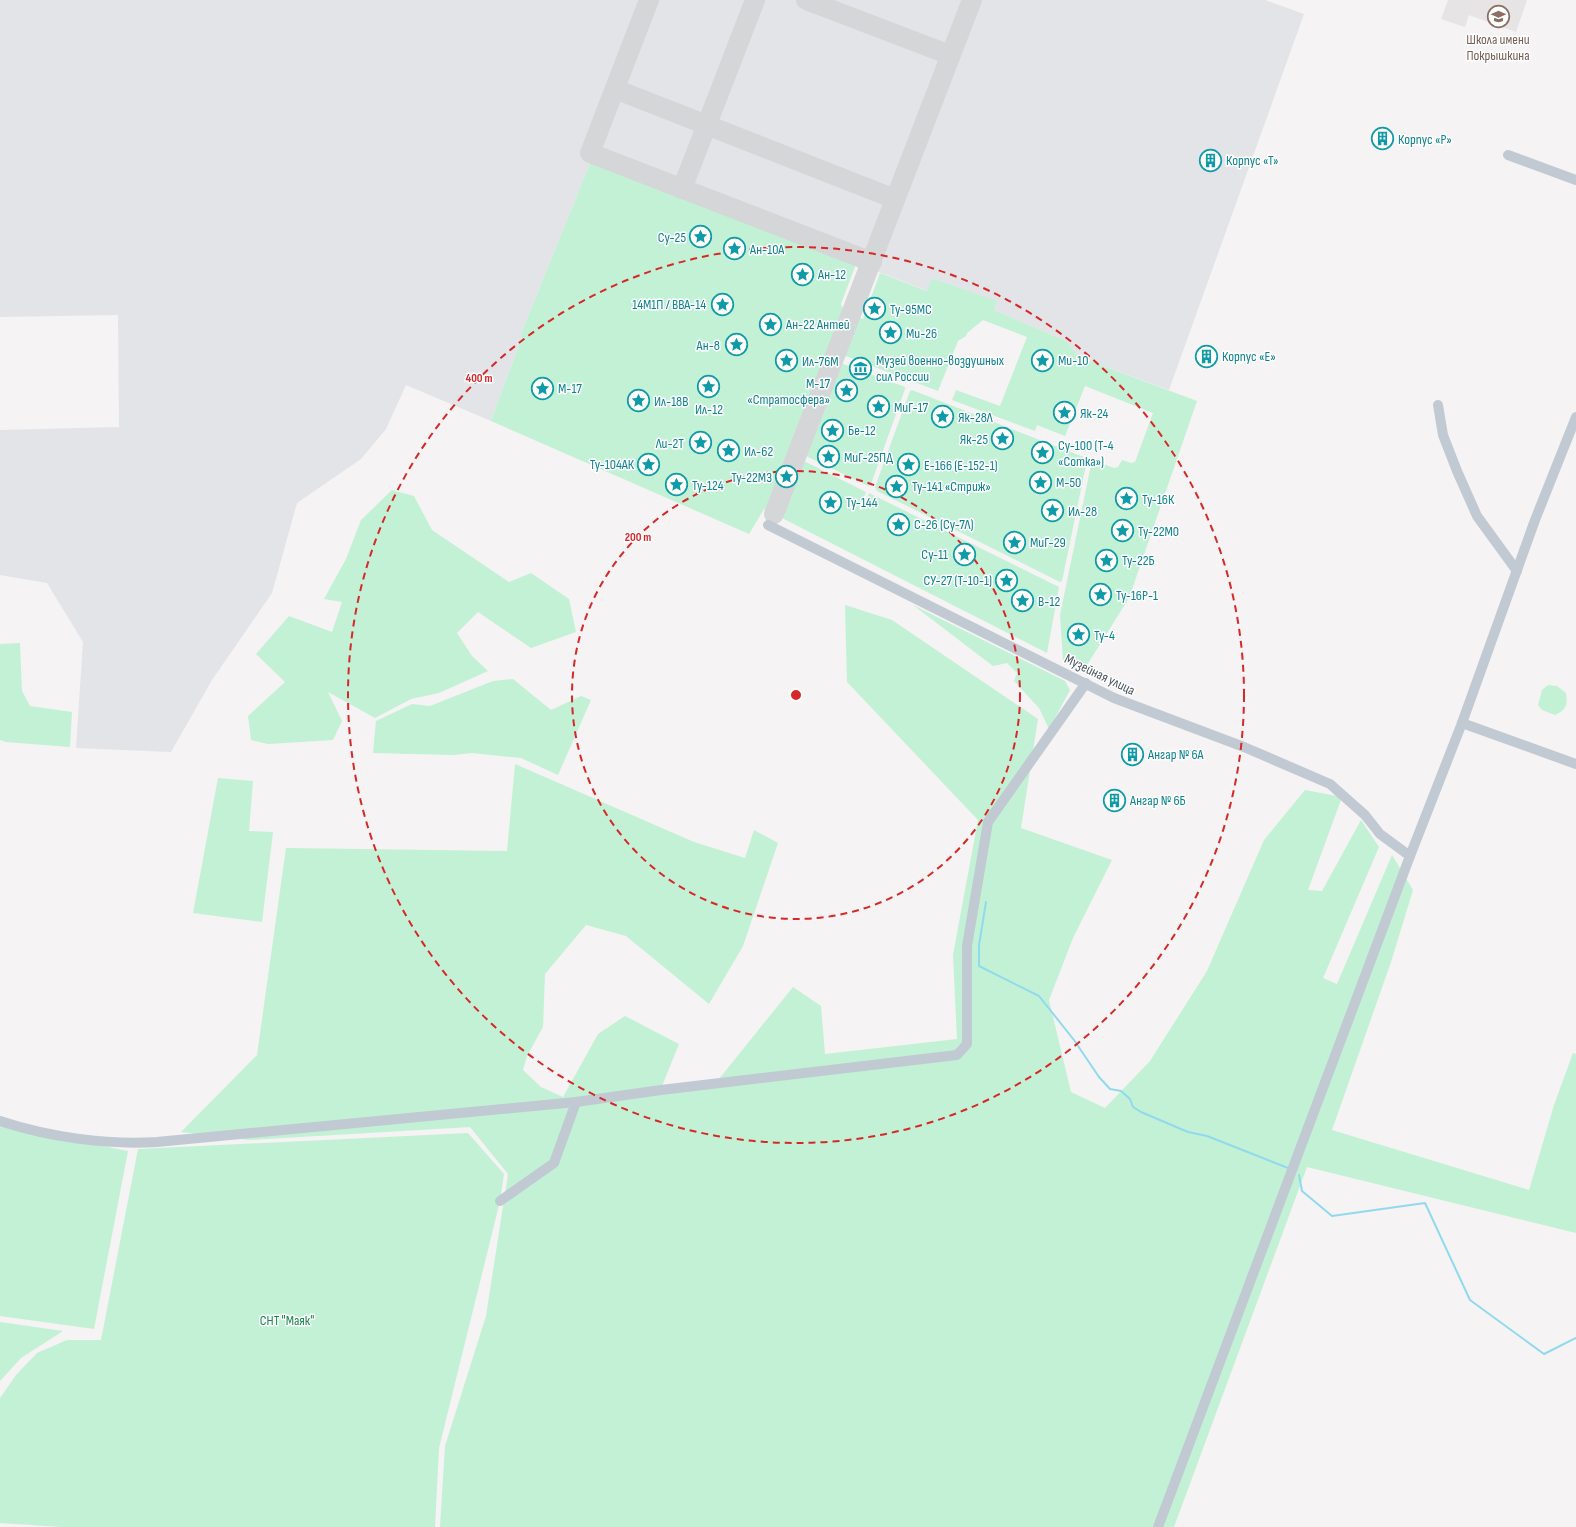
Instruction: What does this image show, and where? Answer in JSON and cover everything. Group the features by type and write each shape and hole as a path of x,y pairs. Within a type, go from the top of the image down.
{"street":[{"path":"1508,155 1576,180"},
{"path":"1438,405 1443,435 1477,516 1517,571"},
{"path":"1158,1527 1410,856 1462,722 1535,520 1576,417"},
{"name":"Музейная улица","path":"768,525 1114,698 1244,747 1330,784 1365,815 1380,834 1410,856"},
{"path":"0,1120 19,1127 76,1138 133,1143 576,1102 661,1090 957,1055 967,1044 967,946 988,822 1086,684"},
{"path":"1462,722 1576,764"},
{"path":"500,1201 554,1163 576,1102"}],"shaded area":[{"path":"0,0 1265,0 1304,14 1169,390 1079,357 1066,341 994,310 996,301 932,278 928,291 591,161 521,334 522,337 491,421 406,385 386,429 361,459 297,503 272,593 212,680 171,752 76,748 83,642 47,583 0,575 0,430 119,427 118,315 0,317"},
{"name":"Школа имени Покрышкина","path":"1448,0 1527,0 1516,32 1469,15 1465,27 1441,19"}],"green space":[{"path":"591,161 856,264 841,304 844,312 768,511 764,509 749,534 491,421 522,337 521,334"},
{"path":"880,273 927,291 932,278 997,301 994,310 1066,341 1079,357 1197,401 1129,598 1087,665 1082,670 1063,661 1060,615 1092,460 1114,468 1118,467 1122,460 1131,463 1135,462 1153,413 1085,386 1065,436 1037,425 1035,431 952,400 956,390 1000,406 1027,337 983,320 967,333 966,336 958,341 938,391 843,355 857,317 863,319"},
{"path":"841,363 905,387 871,484 868,486 804,455 839,364"},
{"path":"912,390 1086,458 1087,460 1062,581 1060,582 877,491 875,487 910,391"},
{"path":"802,460 866,492 859,509 862,510 869,493 1059,587 1047,653 780,517"},
{"path":"392,490 414,496 432,530 509,582 531,573 569,599 576,632 531,648 478,612 457,633 472,656 488,671 439,693 411,699 375,718 328,692 342,721 333,740 268,744 251,740 248,716 285,682 256,654 289,616 332,632 342,602 324,599 346,559 361,520"},
{"path":"845,605 892,620 1038,719 1021,828 1112,860 1073,938 1049,1000 1071,1092 1105,1108 1150,1061 1207,971 1264,840 1305,790 1342,797 1308,890 1322,891 1361,820 1379,847 1323,978 1337,984 1392,855 1413,890 1391,962 1332,1130 1529,1190 1554,1105 1573,1053 1576,1054 1576,1233 1307,1167 1174,1527 440,1527 445,1446 486,1316 508,1174 470,1127 249,1140 181,1132 257,1055 286,848 507,851 515,764 694,842 745,858 754,830 778,843 743,946 709,1004 626,936 586,925 545,974 543,1027 527,1056 523,1070 541,1087 563,1097 598,1034 625,1016 679,1044 662,1086 719,1079 793,987 821,1006 825,1054 957,1039 953,955 978,820 847,682"},
{"path":"913,605 1065,681 1070,690 1049,729 1039,708 1014,681 1017,673 1007,663 993,666"},
{"path":"20,643 22,691 30,706 72,712 70,747 6,742 0,740 0,644"},
{"path":"513,679 551,710 581,696 591,700 558,775 521,758 472,753 454,755 373,753 376,721 412,704 430,706 493,681"},
{"path":"1548,685 1557,686 1566,693 1567,701 1564,709 1555,715 1542,710 1538,705 1542,690"},
{"path":"218,778 253,781 249,831 273,832 262,922 193,913"},
{"path":"0,1126 128,1151 94,1329 0,1316"},
{"name":"СНТ \"Маяк\"","path":"468,1133 504,1174 500,1201 439,1448 435,1527 62,1527 0,1523 0,1398 16,1375 37,1353 67,1340 101,1340 138,1149"},
{"path":"0,1322 63,1331 21,1358 0,1381"}],"waterway":[{"path":"986,902 979,945 979,966 1039,996 1074,1040 1099,1077 1110,1089 1121,1091 1130,1099 1133,1107 1141,1112 1188,1132 1207,1136 1288,1168"},
{"path":"1299,1175 1302,1191 1332,1216 1425,1203 1470,1300 1544,1354 1576,1338"}],"taxiway":[{"path":"649,0 590,153 872,262"},
{"path":"682,189 755,0"},
{"path":"806,0 950,55"},
{"path":"774,514 972,0"},
{"path":"615,89 895,199"}],"place":[{"name":"Школа имени Покрышкина","path":"1498,17"},
{"name":"Корпус «Р»","path":"1382,139"},
{"name":"Корпус «Т»","path":"1210,160"},
{"name":"Су-25","path":"701,237"},
{"name":"Ан-10А","path":"734,249"},
{"name":"Ан-12","path":"803,274"},
{"name":"14М1П / ВВА-14","path":"722,304"},
{"name":"Ту-95МС","path":"875,309"},
{"name":"Ан-22 Антей","path":"770,324"},
{"name":"Ми-26","path":"890,333"},
{"name":"Ан-8","path":"736,345"},
{"name":"Корпус «Е»","path":"1207,356"},
{"name":"Ми-10","path":"1042,360"},
{"name":"Ил-76М","path":"786,361"},
{"name":"Музей военно-воздушных сил России","path":"860,368"},
{"name":"Ил-12","path":"709,387"},
{"name":"М-17","path":"542,388"},
{"name":"М-17 «Стратосфера»","path":"846,391"},
{"name":"Ил-18В","path":"638,401"},
{"name":"МиГ-17","path":"879,407"},
{"name":"Як-24","path":"1065,413"},
{"name":"Як-28Л","path":"943,417"},
{"name":"Бе-12","path":"833,430"},
{"name":"Як-25","path":"1003,439"},
{"name":"Ли-2Т","path":"700,443"},
{"name":"Ил-62","path":"729,451"},
{"name":"Су-100 (Т-4 «Сотка»)","path":"1043,453"},
{"name":"МиГ-25ПД","path":"828,457"},
{"name":"Ту-104АК","path":"649,464"},
{"name":"Е-166 (Е-152-1)","path":"909,465"},
{"name":"Ту-22М3","path":"787,477"},
{"name":"М-50","path":"1040,482"},
{"name":"Ту-124","path":"676,485"},
{"name":"Ту-141 «Стриж»","path":"897,486"},
{"name":"Ту-16К","path":"1126,499"},
{"name":"Ту-144","path":"830,502"},
{"name":"Ил-28","path":"1052,511"},
{"name":"С-26 (Су-7Л)","path":"899,524"},
{"name":"Ту-22М0","path":"1122,531"},
{"name":"МиГ-29","path":"1015,542"},
{"name":"Су-11","path":"964,554"},
{"name":"Ту-22Б","path":"1106,560"},
{"name":"СУ-27 (Т-10-1)","path":"1007,580"},
{"name":"Ту-16Р-1","path":"1101,595"},
{"name":"В-12","path":"1022,601"},
{"name":"Ту-4","path":"1079,635"},
{"name":"Ангар № 6А","path":"1132,754"},
{"name":"Ангар № 6Б","path":"1114,800"}]}
